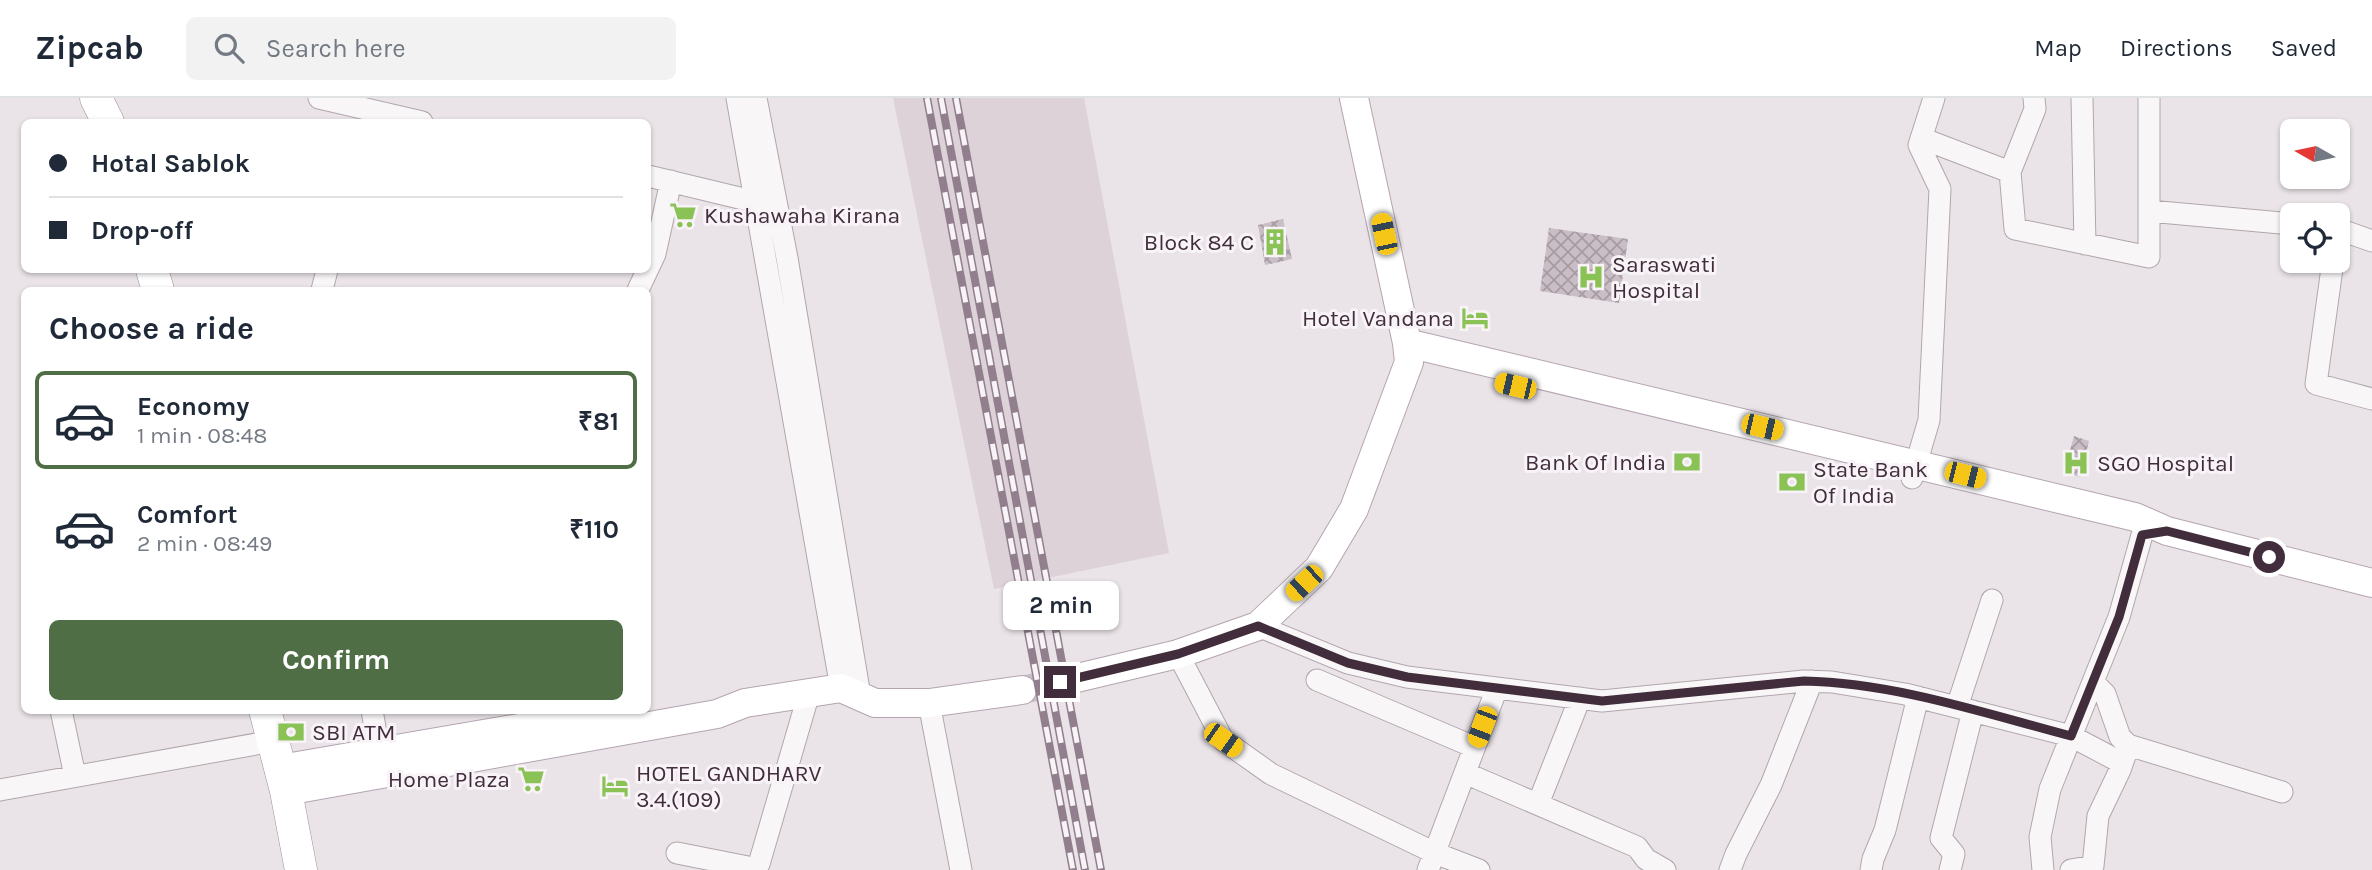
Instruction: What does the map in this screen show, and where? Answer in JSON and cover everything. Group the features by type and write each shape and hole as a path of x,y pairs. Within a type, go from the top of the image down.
{"highway":[{"path":"96,98 106,119"},
{"path":"266,714 301,870"}],"main road":[{"path":"1060,682 1178,654 1258,626 1319,568 1354,509 1408,352 1354,98"},
{"path":"1408,352 1914,471 2135,517 2154,533 2372,583"},
{"path":"279,767 717,713 745,703 809,693 850,692 875,702 929,703 1022,690"},
{"path":"651,706 703,697 745,703"},
{"path":"279,767 601,714"}],"street":[{"path":"318,98 366,116 394,119"},
{"path":"737,98 850,692"},
{"path":"756,98 787,258 850,692"},
{"path":"1914,471 1929,420 1940,189 1919,145 1934,98"},
{"path":"2034,98 2035,109 2010,172 2015,229 2149,257 2148,98"},
{"path":"2082,98 2085,244"},
{"path":"1921,138 2010,172"},
{"path":"651,177 757,202"},
{"path":"651,262 671,181"},
{"path":"2149,211 2280,223"},
{"path":"2350,233 2372,241"},
{"path":"2331,273 2316,383 2372,399"},
{"path":"2043,870 2040,836 2050,789 2154,533"},
{"path":"1950,870 1954,854 1941,838 1965,709 1992,600"},
{"path":"1258,626 1348,663 1407,677 1602,701 1812,681 1832,682 1918,697 2071,736 2125,754 2281,792"},
{"path":"1178,654 1223,740 1272,774 1431,861 1479,870"},
{"path":"1317,680 1474,747"},
{"path":"1730,870 1770,785 1812,681"},
{"path":"2071,870 2093,866 2098,816 2125,754 2105,694 2093,682"},
{"path":"1431,861 1497,688"},
{"path":"677,853 754,868 759,864 809,693"},
{"path":"1871,870 1885,830 1918,697"},
{"path":"1538,804 1580,698"},
{"path":"929,703 961,870"},
{"path":"62,714 75,776"},
{"path":"373,714 379,752"},
{"path":"0,790 75,776 279,767"},
{"path":"1465,773 1637,847 1646,859 1665,870"}],"shaded area":[{"path":"893,98 1084,98 1169,553 994,589"}],"building":[{"name":"Block 84 C","path":"1283,219 1292,259 1265,265 1258,225"},
{"path":"1549,228 1628,239 1619,303 1540,291"},
{"path":"2074,436 2089,441 2080,477 2064,472"}],"tunnel":[{"path":"1022,690 1060,682"}],"railway":[{"path":"927,98 1073,870"},
{"path":"941,98 1085,870"},
{"path":"956,98 1101,870"}],"place":[{"name":"Kushawaha Kirana","path":"683,215"},
{"name":"Block 84 C","path":"1275,242"},
{"name":"Saraswati Hospital","path":"1591,277"},
{"name":"Hotel Vandana","path":"1475,318"},
{"name":"Bank Of India","path":"1687,462"},
{"name":"SGO Hospital","path":"2076,463"},
{"name":"State Bank Of India","path":"1792,482"},
{"name":"SBI ATM","path":"291,732"},
{"name":"Home Plaza","path":"531,779"},
{"name":"HOTEL GANDHARV 3.4.(109)","path":"615,786"}],"route":[{"path":"1060,682 1178,654 1258,626 1348,663 1407,677 1602,701 1804,681 1832,682 1905,694 2071,736 2119,617 2142,535 2167,531 2269,557"}]}
